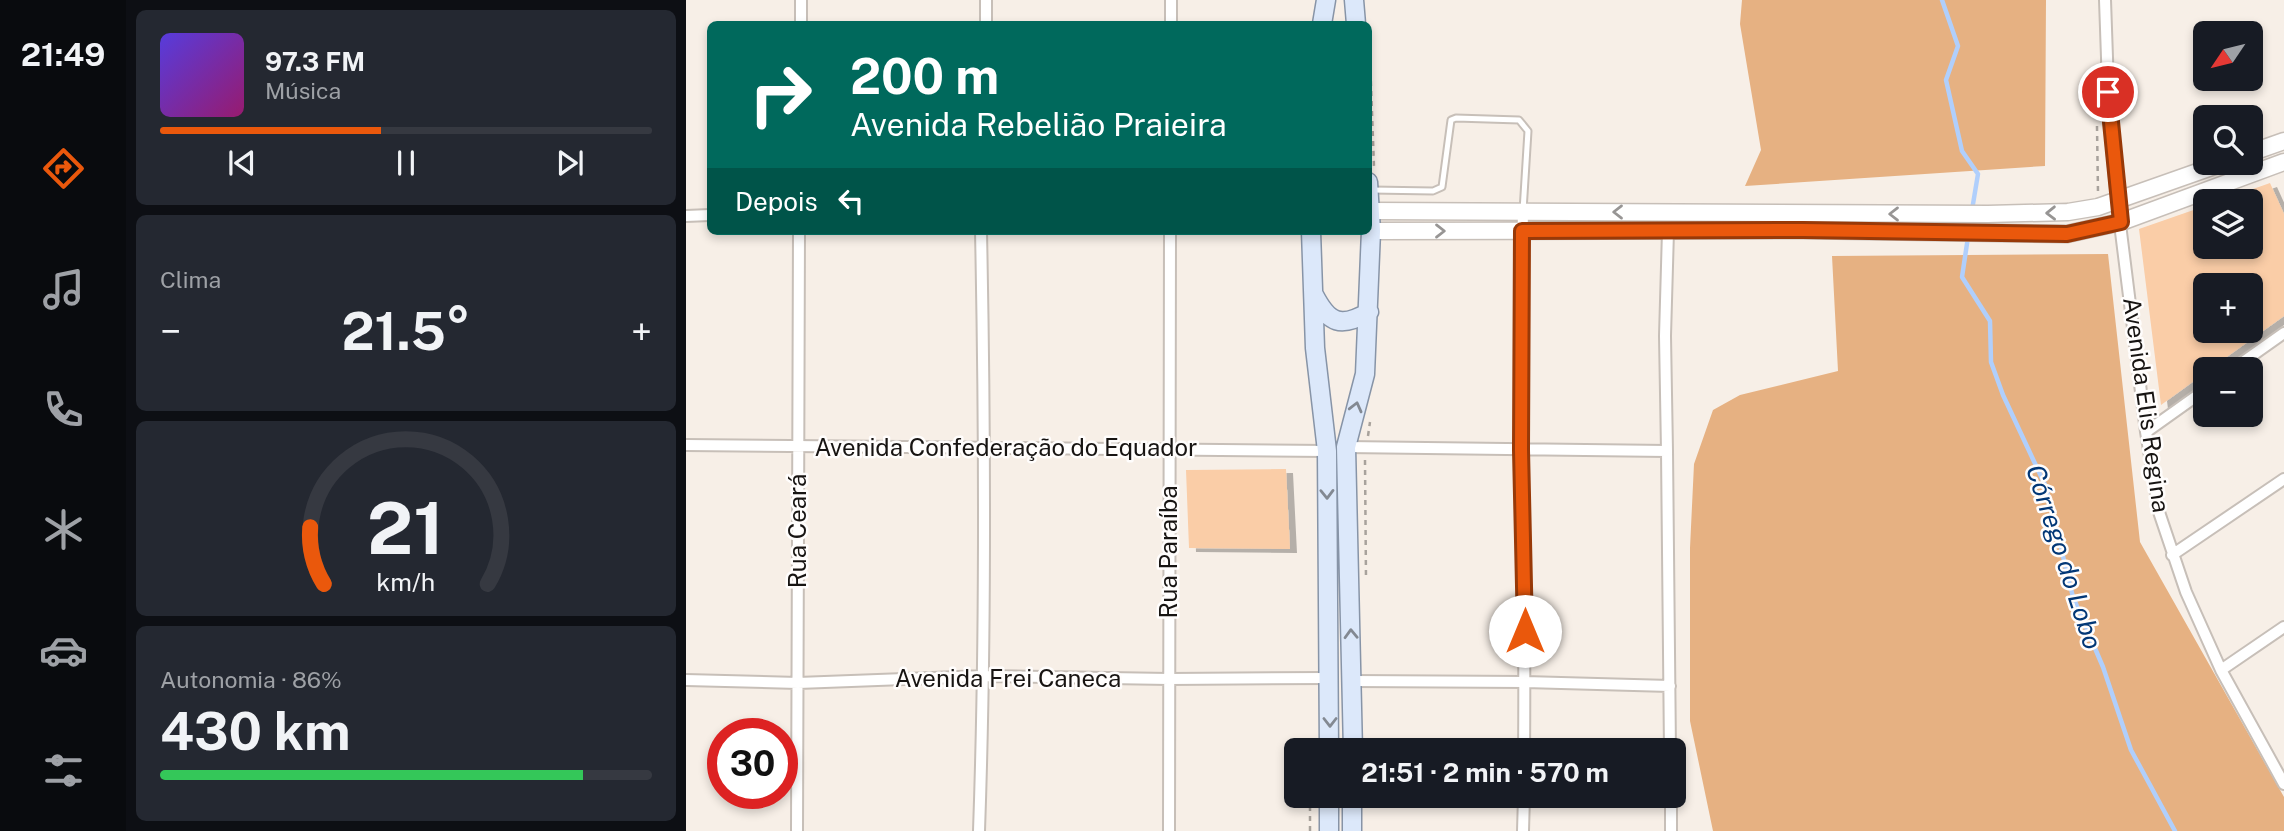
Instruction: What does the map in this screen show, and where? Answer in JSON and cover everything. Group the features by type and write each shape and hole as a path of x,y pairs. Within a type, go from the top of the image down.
{"main road":[{"path":"1322,21 1326,0"},
{"path":"1354,0 1356,21"},
{"path":"1311,235 1315,348 1327,451 1329,738"},
{"path":"1353,738 1346,447 1365,374 1371,235"},
{"path":"1313,292 1325,314 1333,320 1353,321 1369,312"},
{"path":"1329,808 1329,831"},
{"path":"1352,808 1352,831"}],"street":[{"path":"801,0 801,21"},
{"path":"986,0 986,21"},
{"path":"1171,0 1171,21"},
{"name":"Avenida Elis Regina","path":"2105,0 2109,115 2117,200 2146,432 2159,512 2186,592 2221,670 2282,778"},
{"path":"2263,148 2284,141"},
{"path":"1372,231 2067,234 2121,222 2284,162"},
{"path":"1372,211 1963,214 2068,212 2098,207 2193,173"},
{"path":"2167,182 2175,202"},
{"path":"1522,212 1524,738"},
{"path":"1648,212 1649,231"},
{"path":"686,216 707,215"},
{"path":"1668,231 1665,336 1670,738"},
{"name":"Rua Ceará","path":"797,831 799,235"},
{"path":"979,831 984,676 986,449 981,235"},
{"name":"Rua Paraíba","path":"1169,831 1170,235"},
{"path":"2251,357 2284,333"},
{"path":"2146,432 2193,399"},
{"name":"Avenida Confederação do Equador","path":"686,445 1327,451"},
{"path":"1346,447 1667,452"},
{"path":"2172,555 2284,479"},
{"path":"2221,670 2284,627"},
{"name":"Avenida Frei Caneca","path":"686,680 798,683 984,676 1330,678"},
{"path":"1353,681 1670,685"},
{"path":"1523,831 1524,808"},
{"path":"1671,808 1671,831"}],"lane":[{"path":"1372,189 1433,191 1442,187 1451,120 1519,120 1528,131 1522,212"}],"path":[{"path":"1310,808 1310,831"}],"shaded area":[{"path":"1742,0 2046,0 2045,166 1745,186 1761,150 1740,24"},
{"path":"2108,254 2140,542 2284,797 2284,831 1713,831 1690,721 1690,548 1694,464 1713,410 1740,395 1838,371 1832,256"}],"building":[{"path":"2270,183 2284,214 2284,316 2263,331 2263,273 2193,273 2193,343 2246,343 2227,357 2193,357 2193,382 2161,405 2139,229 2193,210 2193,259 2263,259 2263,189 2253,189"},
{"path":"1286,469 1290,549 1189,548 1186,470"}],"waterway":[{"name":"Córrego do Lobo","path":"1942,0 1958,46 1946,80 1962,151 1978,174 1969,228"},
{"name":"Córrego do Lobo","path":"1968,237 1962,277 1990,321 1991,362 2003,395 2046,487 2073,597 2103,667 2131,750 2175,831"}],"route":[{"path":"1525,631 1521,450 1522,231 1803,230 1976,234 2084,232 2121,222 2108,92"}]}
